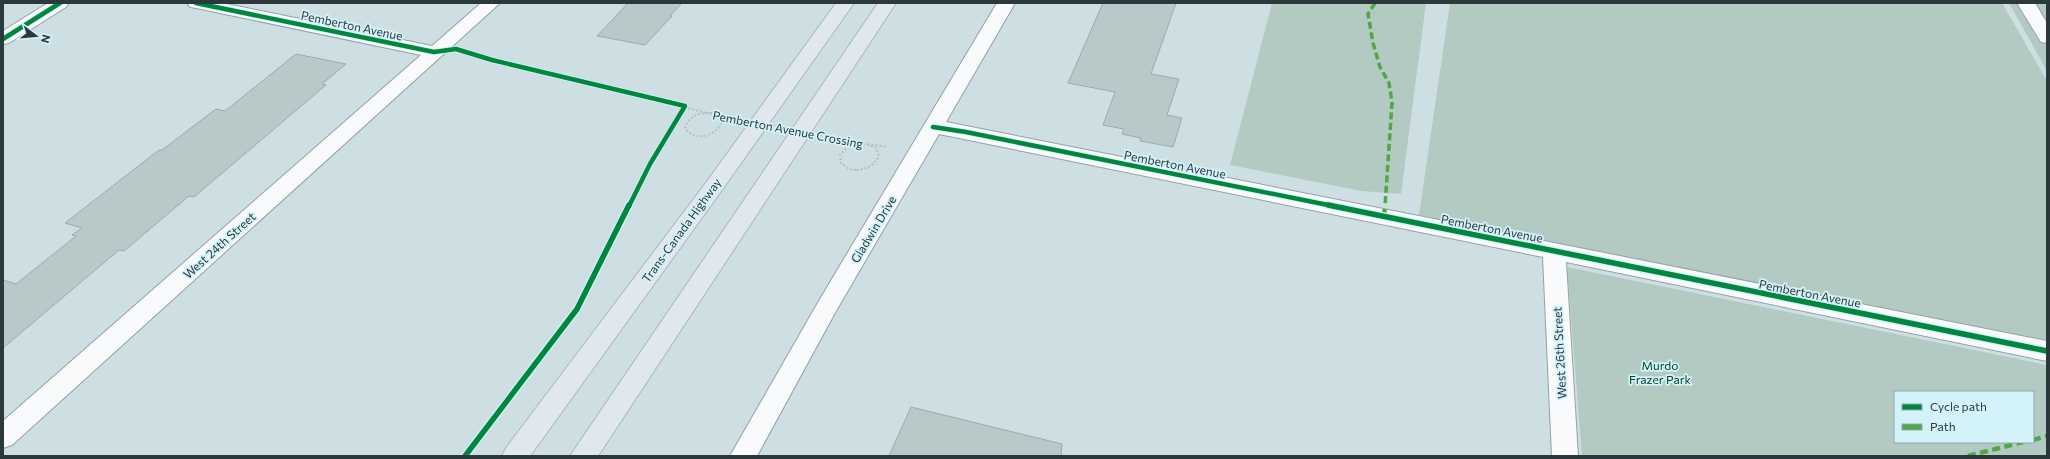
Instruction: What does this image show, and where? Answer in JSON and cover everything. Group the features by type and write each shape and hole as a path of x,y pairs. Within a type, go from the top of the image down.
{"highway":[{"name":"Trans-Canada Highway","path":"515,456 715,185 844,3"},
{"path":"583,456 887,3"}],"street":[{"path":"3,39 60,3"},
{"name":"Pemberton Avenue","path":"196,3 434,52"},
{"name":"West 24th Street","path":"3,437 434,52 491,3"},
{"name":"Gladwin Drive","path":"743,456 828,305 1006,3"},
{"path":"2026,3 2047,38"},
{"name":"Pemberton Avenue","path":"933,127 973,133 2047,351"},
{"name":"West 26th Street","path":"1554,251 1565,456"}],"path":[{"path":"434,52 462,50 492,60 685,106 682,112"}],"green space":[{"path":"1272,3 1426,3 1401,194 1362,191 1230,165"},
{"path":"1450,3 2002,3 2047,81 2047,351 1419,215"},
{"path":"2009,3 2047,3 2047,71"},
{"name":"Murdo Frazer Park","path":"1567,267 2047,365 2047,456 1582,456"}],"building":[{"path":"628,3 682,3 645,45 597,36"},
{"path":"1103,3 1176,3 1151,74 1179,79 1167,115 1182,118 1173,147 1140,141 1141,138 1122,134 1124,129 1103,125 1115,92 1068,83"},
{"path":"296,54 346,64 322,84 326,85 194,197 189,196 124,251 119,250 3,348 3,280 16,284 76,236 72,235 82,228 65,223 159,150 162,150 216,109 225,111"},
{"path":"911,407 1062,444 1061,456 889,456"}],"marked path":[{"path":"1375,3 1368,14 1373,43 1380,67 1389,83 1392,103 1384,217"},
{"path":"2034,440 2047,436"},
{"path":"1968,456 2019,443"}],"cycle path":[{"path":"3,39 60,3"},
{"path":"196,3 434,52 456,49 492,60 685,106 650,164 577,309 465,456"},
{"path":"933,127 966,132 2047,351"}]}
